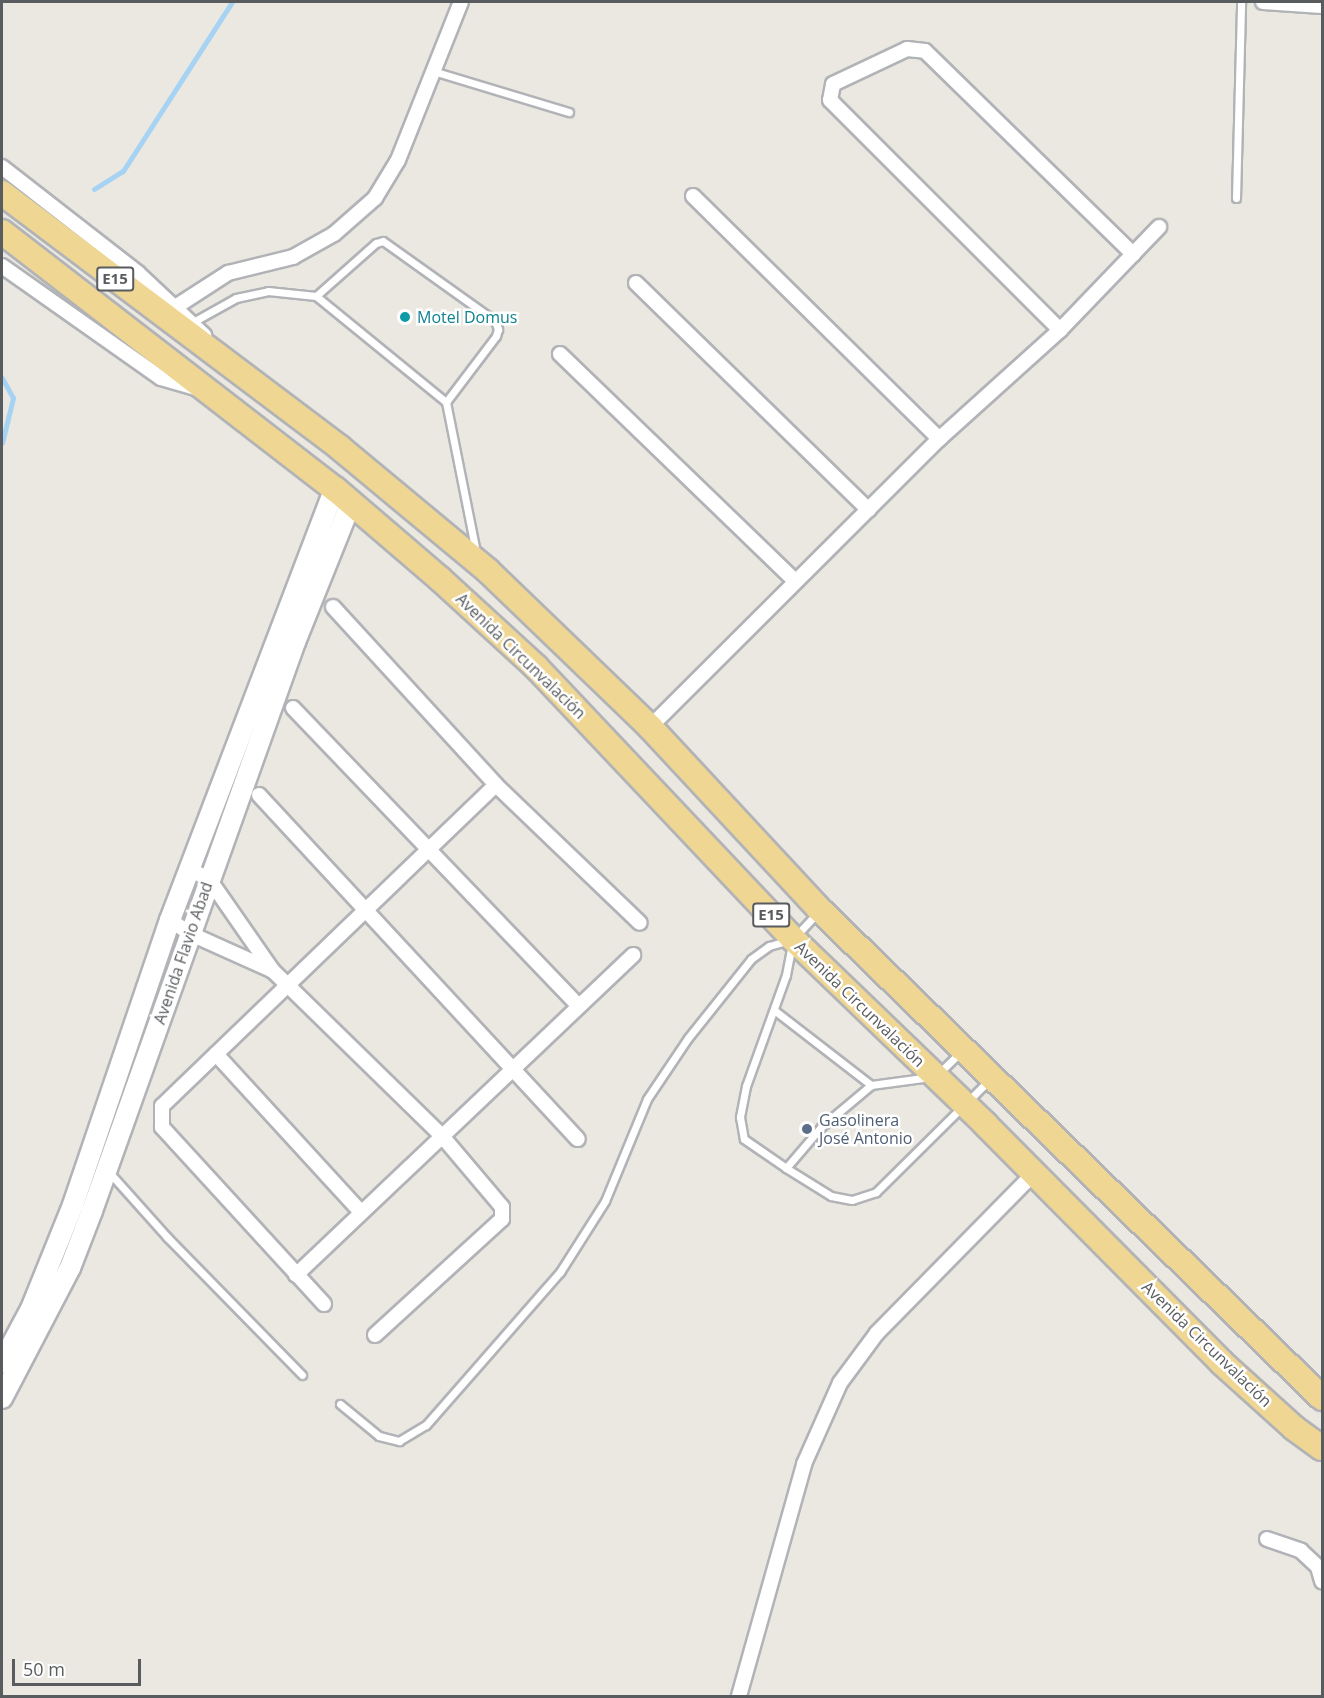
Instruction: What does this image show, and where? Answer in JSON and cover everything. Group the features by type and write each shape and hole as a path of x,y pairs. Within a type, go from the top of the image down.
{"highway":[{"name":"E15","path":"2,193 370,472 488,572 650,727 820,910 1011,1099 1323,1398"},
{"name":"Avenida Circunvalación","path":"2,232 343,496 536,667 725,864 793,939 985,1124 1221,1362 1294,1428 1323,1448"},
{"path":"725,864 754,841"},
{"path":"844,989 873,961"},
{"path":"985,1124 1011,1099"}],"street":[{"path":"177,306 228,273 293,257 334,234 375,198 398,160 461,2"},
{"path":"1263,2 1323,6"},
{"path":"1060,330 830,99 834,84 908,49 926,51 1133,254"},
{"name":"E15","path":"2,167 177,306 228,364"},
{"path":"693,196 939,440"},
{"path":"650,727 939,440 1060,330 1159,228"},
{"name":"Avenida Circunvalación","path":"2,266 161,378 210,393"},
{"path":"636,283 869,510"},
{"path":"560,354 795,581"},
{"name":"Avenida Flavio Abad","path":"2,1363 31,1309 73,1205 189,869 343,496"},
{"name":"Avenida Flavio Abad","path":"2,1398 70,1268 312,596 343,496"},
{"path":"333,607 496,785 640,923"},
{"path":"293,708 578,1005"},
{"path":"324,1304 162,1127 162,1106 496,785"},
{"path":"259,795 578,1139"},
{"path":"189,869 209,879 273,971 442,1136 502,1207 502,1219 375,1335"},
{"path":"170,920 191,934 273,971"},
{"path":"296,1275 633,955"},
{"path":"216,1054 361,1212"},
{"path":"739,1696 804,1464 840,1383 877,1333 1034,1173"},
{"path":"1268,1539 1301,1551 1318,1567 1323,1581"}],"lane":[{"path":"1236,198 1240,2"},
{"path":"433,71 569,112"},
{"path":"316,296 376,243 383,241 495,321 498,328 496,336 446,402"},
{"path":"193,322 236,298 268,291 316,296 446,402 476,552 488,572"},
{"path":"820,910 793,939 774,1010 746,1086 740,1123 744,1139 831,1196 852,1200 876,1192 991,1077"},
{"path":"340,1404 379,1436 399,1441 426,1425 560,1272 605,1202 647,1099 688,1038 751,959 769,946 793,939"},
{"path":"774,1010 872,1084"},
{"path":"786,1168 821,1127 872,1084 935,1077 963,1050"},
{"path":"107,1168 174,1244 302,1375"}],"waterway":[{"path":"94,189 123,171 232,2"},
{"path":"2,378 13,398 2,443"}],"place":[{"name":"Motel Domus","path":"405,317"},
{"name":"Gasolinera José Antonio","path":"807,1129"}]}
